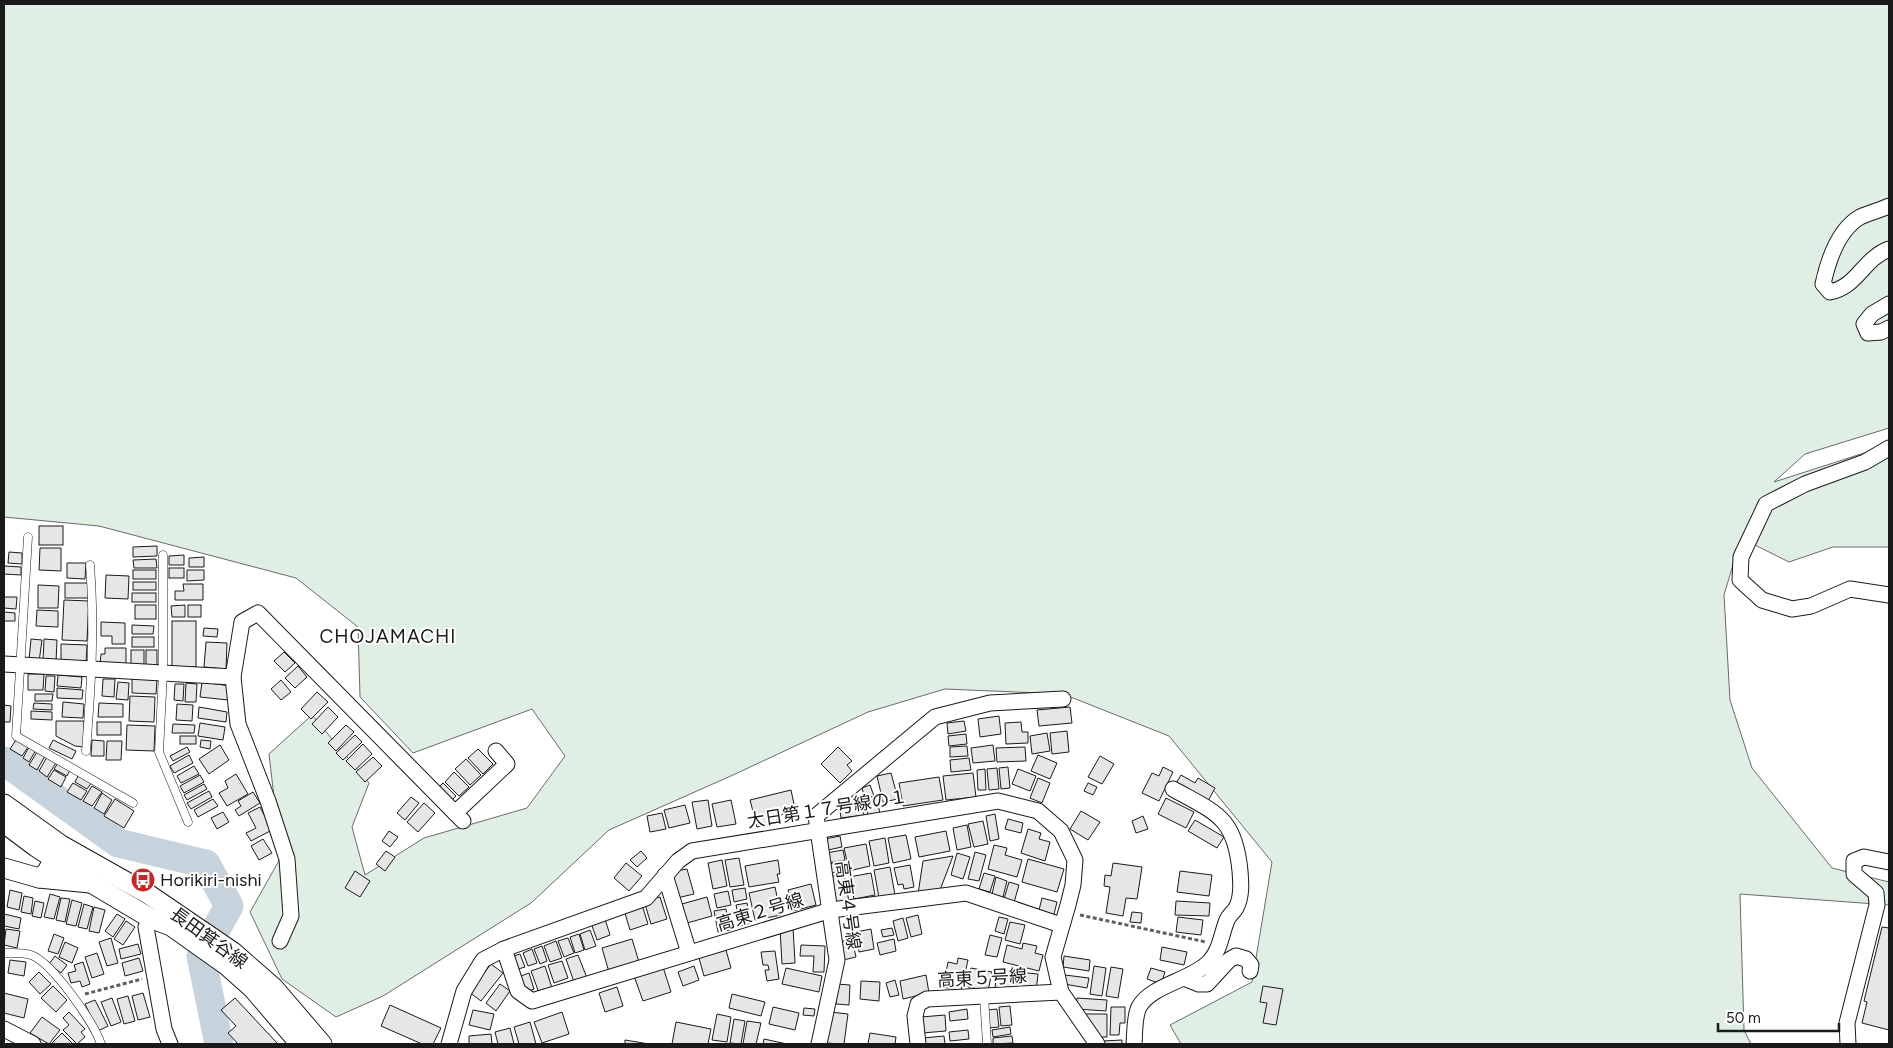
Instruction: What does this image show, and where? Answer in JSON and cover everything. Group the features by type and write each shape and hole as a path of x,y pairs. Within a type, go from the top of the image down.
{"street":[{"path":"1889,206 1859,218 1844,232 1827,263 1823,284 1830,292 1843,289 1876,254 1889,249"},
{"path":"1889,304 1872,314 1864,324 1868,333 1882,332 1889,328"},
{"path":"1889,448 1865,462 1804,484 1766,504 1741,557 1740,580 1762,600 1792,609 1811,606 1850,589 1889,595"},
{"path":"280,941 291,916 287,859 268,801 238,724 233,678 242,622 258,613 459,817 506,764 496,752"},
{"path":"4,664 233,678"},
{"path":"817,829 816,816 935,717 990,703 1063,699"},
{"path":"1134,1044 1136,1018 1140,1006 1150,996 1198,970 1216,954 1228,918 1236,908 1241,888 1234,834 1218,814 1173,789"},
{"name":"大日第１７号線の１","path":"450,1044 464,991 483,960 504,949 646,898 665,875 692,851 817,829 998,801 1038,811 1061,831 1074,860 1073,885 1053,957 1061,992 1097,1044"},
{"name":"長田箕谷線","path":"4,804 93,884 157,914 274,988 322,1044"},
{"name":"長田箕谷線","path":"4,823 58,852 121,878 157,914"},
{"name":"高東４号線","path":"817,829 838,960 818,1044"},
{"path":"40,878 46,873 58,852"},
{"path":"1848,1044 1847,1023 1877,905 1876,893 1854,874 1854,861 1864,857 1889,862"},
{"path":"4,868 40,878 93,884"},
{"path":"665,875 689,953"},
{"name":"高東２号線","path":"504,949 518,991 532,1001 831,910 966,893 1061,926"},
{"path":"157,914 146,927 164,1029 170,1044"},
{"path":"1184,978 1199,984 1208,984 1229,960 1236,956 1246,960 1251,965 1250,971"},
{"name":"長田箕谷線","path":"229,958 300,1044"},
{"name":"高東５号線","path":"918,1044 915,1016 918,1004 928,999 1061,992"},
{"path":"4,1029 33,1044"}],"lane":[{"path":"28,537 16,736 133,803"},
{"path":"163,555 159,752 188,822"},
{"path":"86,751 92,669 93,604 90,565"},
{"path":"4,953 30,955 44,963 68,989 102,1044"},
{"path":"984,996 987,1044"}],"path":[{"path":"1076,914 1203,942"},
{"path":"68,989 79,988 85,994 155,975"}],"green space":[{"path":"4,4 1889,4 1889,428 1805,454 1774,482 1889,445 1889,547 1833,547 1789,562 1741,538 1724,595 1730,700 1752,768 1832,868 1889,882 1889,905 1740,894 1744,1030 1751,1044 1181,1044 1170,1025 1252,982 1272,862 1169,736 1063,694 945,689 868,712 609,830 531,903 383,996 336,1017 282,979 250,912 281,857 269,754 312,715 369,783 352,827 365,875 424,838 527,808 565,756 532,709 413,753 360,697 358,627 296,578 99,526 4,517"}],"building":[{"path":"39,526 63,526 63,545 39,545"},
{"path":"157,546 157,556 133,557 133,547"},
{"path":"40,548 61,548 61,571 39,570"},
{"path":"9,552 22,553 22,564 8,563"},
{"path":"184,555 184,565 169,565 169,556"},
{"path":"204,557 204,567 189,567 189,558"},
{"path":"156,559 157,568 134,568 133,560"},
{"path":"67,563 86,563 85,579 67,578"},
{"path":"4,566 21,567 21,575 4,574"},
{"path":"169,568 184,568 184,578 169,578"},
{"path":"133,570 156,570 156,579 133,579"},
{"path":"187,570 204,570 204,580 187,581"},
{"path":"106,575 129,576 128,599 105,598"},
{"path":"133,582 156,582 156,590 133,590"},
{"path":"65,583 88,583 88,598 65,598"},
{"path":"183,584 203,584 203,600 175,600 175,591 184,591"},
{"path":"38,585 59,586 58,608 38,608"},
{"path":"132,593 156,593 156,602 132,602"},
{"path":"4,597 17,597 16,609 4,608"},
{"path":"64,600 89,601 87,641 62,640"},
{"path":"135,605 156,605 156,619 135,619"},
{"path":"185,605 185,617 172,617 171,606"},
{"path":"188,605 201,605 201,617 188,617"},
{"path":"37,610 58,611 58,627 36,626"},
{"path":"4,612 15,613 15,621 4,621"},
{"path":"172,621 196,621 196,667 172,667"},
{"path":"101,622 125,623 125,644 112,644 112,636 101,636"},
{"path":"132,625 154,626 153,634 132,634"},
{"path":"204,628 218,629 217,637 203,636"},
{"path":"132,637 154,637 154,647 132,647"},
{"path":"31,639 42,640 39,662 29,660"},
{"path":"44,639 57,640 56,662 43,661"},
{"path":"206,642 227,643 226,669 204,667"},
{"path":"61,644 87,645 86,663 61,662"},
{"path":"105,648 126,648 126,664 100,664 101,654 105,654"},
{"path":"131,650 144,650 144,666 131,666"},
{"path":"146,650 157,650 157,668 146,668"},
{"path":"284,652 295,663 285,672 274,661"},
{"path":"298,666 307,677 295,688 285,678"},
{"path":"28,674 44,674 43,690 28,690"},
{"path":"58,675 82,677 81,688 57,686"},
{"path":"46,676 55,676 54,692 45,691"},
{"path":"103,679 115,679 114,697 102,696"},
{"path":"132,679 157,680 156,694 132,693"},
{"path":"281,680 291,692 281,700 271,689"},
{"path":"118,682 129,683 128,700 116,699"},
{"path":"202,682 230,686 228,700 200,697"},
{"path":"186,683 197,684 196,702 185,702"},
{"path":"175,684 184,684 183,701 174,700"},
{"path":"57,688 83,690 82,699 57,698"},
{"path":"317,692 328,702 311,719 301,709"},
{"path":"35,694 53,694 52,701 35,701"},
{"path":"130,696 155,697 154,722 129,721"},
{"path":"63,702 84,704 83,718 62,717"},
{"path":"34,703 52,704 52,710 33,709"},
{"path":"99,703 123,704 123,717 98,717"},
{"path":"177,704 193,705 192,721 176,720"},
{"path":"4,705 11,706 10,722 4,722"},
{"path":"199,707 227,712 226,722 198,718"},
{"path":"328,707 338,717 322,734 312,724"},
{"path":"1070,707 1072,723 1039,726 1037,710"},
{"path":"31,711 52,712 52,720 31,719"},
{"path":"999,716 1001,734 980,737 978,719"},
{"path":"56,721 84,721 84,747 75,746 56,736"},
{"path":"964,721 966,731 948,734 947,723"},
{"path":"97,722 121,722 121,735 97,735"},
{"path":"1021,722 1022,732 1028,732 1028,743 1006,744 1005,723"},
{"path":"200,723 225,727 223,740 198,736"},
{"path":"173,724 195,725 194,733 172,733"},
{"path":"127,725 155,726 154,751 126,750"},
{"path":"346,725 354,732 336,751 328,743"},
{"path":"1067,731 1069,752 1052,754 1050,733"},
{"path":"1047,733 1050,751 1032,754 1030,736"},
{"path":"966,734 967,744 949,746 948,736"},
{"path":"355,735 362,742 343,760 336,753"},
{"path":"180,736 196,736 196,744 180,744"},
{"path":"16,740 28,747 22,756 10,749"},
{"path":"53,740 76,751 72,759 49,748"},
{"path":"92,740 104,741 104,756 91,756"},
{"path":"201,740 211,741 210,749 200,747"},
{"path":"107,741 122,741 121,760 106,760"},
{"path":"363,744 372,754 355,770 346,761"},
{"path":"220,745 229,760 209,774 199,759"},
{"path":"993,745 995,761 973,763 971,748"},
{"path":"967,746 968,756 950,757 950,747"},
{"path":"29,747 36,750 29,762 23,758"},
{"path":"187,747 190,752 173,761 170,756"},
{"path":"838,747 852,761 847,765 852,771 840,783 821,764"},
{"path":"1025,747 1026,761 997,762 996,748"},
{"path":"478,749 493,764 483,774 468,758"},
{"path":"37,752 45,756 37,770 29,765"},
{"path":"189,755 193,763 174,773 170,766"},
{"path":"1038,755 1057,763 1050,779 1031,771"},
{"path":"1100,756 1114,764 1102,784 1088,777"},
{"path":"47,757 56,763 47,777 39,771"},
{"path":"373,757 382,766 365,782 356,772"},
{"path":"969,758 971,770 951,772 950,760"},
{"path":"466,759 481,775 470,785 455,769"},
{"path":"58,763 70,770 67,776 54,769"},
{"path":"194,766 199,774 181,783 177,776"},
{"path":"1008,767 1010,788 1001,789 999,768"},
{"path":"1163,767 1173,772 1159,801 1142,793 1152,773 1159,776"},
{"path":"997,768 999,789 989,790 987,769"},
{"path":"985,769 986,790 978,790 977,770"},
{"path":"1018,769 1036,776 1030,791 1012,784"},
{"path":"54,770 66,777 61,787 48,779"},
{"path":"454,772 469,787 459,796 445,782"},
{"path":"891,773 898,799 883,802 877,776"},
{"path":"973,773 976,797 946,800 943,776"},
{"path":"79,774 92,782 87,789 75,782"},
{"path":"236,774 248,794 227,806 219,793 228,788 225,781"},
{"path":"200,775 204,782 184,793 180,786"},
{"path":"1181,775 1195,783 1198,778 1215,788 1207,803 1175,785"},
{"path":"939,777 943,800 903,806 899,783"},
{"path":"1038,778 1050,783 1042,803 1030,798"},
{"path":"73,783 87,791 81,800 67,792"},
{"path":"443,783 456,796 450,802 437,789"},
{"path":"1088,783 1097,787 1093,795 1084,791"},
{"path":"204,784 207,789 187,800 184,795"},
{"path":"870,785 874,796 865,799 862,788"},
{"path":"92,786 102,792 92,806 83,801"},
{"path":"791,790 794,804 773,823 757,827 750,800"},
{"path":"209,791 212,797 191,809 187,803"},
{"path":"253,792 260,803 239,816 235,810 241,806 238,801"},
{"path":"102,793 112,800 104,814 94,808"},
{"path":"411,797 419,803 405,820 397,813"},
{"path":"1166,798 1194,812 1186,828 1158,814"},
{"path":"115,799 134,811 124,828 104,816"},
{"path":"213,799 218,806 198,817 194,810"},
{"path":"877,799 880,814 868,816 865,801"},
{"path":"708,800 712,826 697,829 692,802"},
{"path":"731,800 736,824 717,827 712,804"},
{"path":"861,800 864,815 841,818 839,803"},
{"path":"424,803 435,813 418,832 407,822"},
{"path":"685,805 690,823 669,828 664,810"},
{"path":"260,807 272,830 251,841 246,833 256,828 248,813"},
{"path":"1081,811 1100,822 1088,840 1070,829"},
{"path":"223,812 229,822 217,829 211,818"},
{"path":"662,813 666,829 650,832 647,816"},
{"path":"995,814 999,839 990,841 986,816"},
{"path":"1143,816 1148,829 1136,833 1132,821"},
{"path":"1008,819 1023,823 1021,833 1005,829"},
{"path":"1195,820 1224,837 1217,848 1188,831"},
{"path":"983,821 988,844 974,847 968,824"},
{"path":"967,825 971,847 957,850 953,828"},
{"path":"1028,829 1041,833 1039,839 1050,842 1045,861 1021,853"},
{"path":"389,831 398,837 390,847 382,841"},
{"path":"946,831 950,851 919,857 915,837"},
{"path":"906,835 911,859 893,863 888,838"},
{"path":"840,836 842,847 828,850 825,839"},
{"path":"885,838 889,863 874,866 869,841"},
{"path":"263,839 272,853 259,860 251,846"},
{"path":"866,844 870,866 849,871 844,848"},
{"path":"994,845 1007,848 1005,855 1022,860 1017,877 988,869"},
{"path":"843,850 845,860 828,863 826,853"},
{"path":"386,851 395,857 385,871 376,864"},
{"path":"641,851 647,858 637,867 630,860"},
{"path":"975,852 986,855 979,881 968,879"},
{"path":"957,853 970,857 963,879 951,875"},
{"path":"953,856 940,890 918,894 923,861"},
{"path":"739,858 744,885 730,887 725,860"},
{"path":"1028,859 1064,869 1057,892 1022,882"},
{"path":"722,860 727,886 713,889 708,863"},
{"path":"778,860 780,874 777,874 779,882 749,887 745,866"},
{"path":"842,861 845,870 828,874 826,865"},
{"path":"626,863 642,876 629,891 614,878"},
{"path":"1113,863 1142,867 1137,899 1126,898 1123,916 1106,913 1110,887 1104,886 1105,875 1111,876"},
{"path":"910,865 914,887 904,889 903,884 898,885 894,868"},
{"path":"890,867 895,895 879,898 874,870"},
{"path":"687,869 694,894 677,898 670,872"},
{"path":"355,871 370,881 360,897 345,888"},
{"path":"1180,871 1212,875 1209,896 1177,892"},
{"path":"871,873 875,895 854,899 849,877"},
{"path":"984,873 995,876 990,892 979,889"},
{"path":"844,874 849,902 833,905 828,877"},
{"path":"996,877 1007,881 1003,897 992,894"},
{"path":"1009,882 1019,885 1013,906 1003,902"},
{"path":"811,884 816,905 793,911 788,890"},
{"path":"775,887 781,915 755,920 749,893"},
{"path":"745,888 747,899 734,902 732,890"},
{"path":"10,890 22,893 19,910 7,907"},
{"path":"728,891 731,905 717,908 714,894"},
{"path":"50,894 60,897 54,919 44,917"},
{"path":"24,896 33,898 31,914 21,912"},
{"path":"660,897 667,919 651,924 644,901"},
{"path":"707,897 712,916 687,923 682,904"},
{"path":"61,898 70,899 65,922 56,920"},
{"path":"1042,898 1057,902 1053,918 1038,914"},
{"path":"72,900 82,903 76,926 66,924"},
{"path":"35,901 44,903 41,918 32,916"},
{"path":"1176,901 1210,903 1209,916 1175,915"},
{"path":"747,903 751,923 740,926 736,905"},
{"path":"84,904 93,907 87,929 78,927"},
{"path":"642,905 648,924 630,930 624,910"},
{"path":"94,907 105,910 99,933 89,931"},
{"path":"726,909 730,930 718,932 714,911"},
{"path":"1132,912 1142,913 1141,923 1130,922"},
{"path":"4,914 21,918 19,929 4,926"},
{"path":"117,914 125,919 113,937 105,931"},
{"path":"918,915 922,934 911,937 906,918"},
{"path":"999,917 1008,919 1004,934 995,931"},
{"path":"1178,917 1203,920 1201,935 1176,932"},
{"path":"903,918 908,938 898,941 893,921"},
{"path":"605,919 610,935 597,940 591,923"},
{"path":"126,921 135,927 123,945 114,939"},
{"path":"1010,922 1025,925 1020,944 1005,940"},
{"path":"793,927 795,963 782,964 780,928"},
{"path":"1882,927 1889,928 1889,1030 1862,1023 1867,1002 1864,1001"},
{"path":"892,928 894,935 883,937 881,930"},
{"path":"6,929 20,931 17,948 4,945"},
{"path":"871,929 874,949 859,952 856,932"},
{"path":"590,930 596,946 585,950 580,934"},
{"path":"54,934 64,938 58,954 48,951"},
{"path":"579,934 584,950 575,953 570,937"},
{"path":"990,935 1002,938 997,957 985,955"},
{"path":"111,938 118,963 107,966 99,942"},
{"path":"568,938 574,953 564,957 558,941"},
{"path":"632,939 639,962 609,972 602,948"},
{"path":"852,939 856,957 843,960 839,942"},
{"path":"894,939 896,951 880,955 877,943"},
{"path":"556,941 562,958 550,962 544,946"},
{"path":"65,942 78,948 72,963 59,957"},
{"path":"1023,943 1037,946 1035,953 1043,955 1039,971 1003,962 1007,945 1022,949"},
{"path":"138,944 141,954 121,959 119,949"},
{"path":"801,945 825,946 824,972 813,972 814,956 800,956"},
{"path":"542,946 547,961 540,964 534,949"},
{"path":"1162,947 1187,952 1184,965 1160,960"},
{"path":"532,949 537,963 528,966 523,953"},
{"path":"726,950 731,968 704,976 699,958"},
{"path":"775,951 779,979 767,981 765,970 769,970 768,965 763,965 761,952"},
{"path":"97,953 104,974 92,978 85,957"},
{"path":"520,954 525,967 515,970 511,957"},
{"path":"578,955 587,978 574,982 566,959"},
{"path":"55,956 67,965 61,973 49,964"},
{"path":"1064,956 1090,960 1089,971 1063,967"},
{"path":"139,958 143,971 125,976 122,963"},
{"path":"958,958 968,960 961,991 943,987 948,962 957,964"},
{"path":"10,960 26,962 24,976 8,973"},
{"path":"562,961 568,978 554,983 548,965"},
{"path":"83,962 90,984 82,987 80,981 71,983 68,973 76,971 74,965"},
{"path":"491,964 503,973 481,1001 469,992"},
{"path":"545,966 552,988 539,993 531,971"},
{"path":"694,966 699,980 683,986 678,972"},
{"path":"1094,966 1106,968 1102,996 1090,994"},
{"path":"663,967 671,992 643,1001 634,976"},
{"path":"1111,967 1123,969 1118,998 1106,996"},
{"path":"786,968 822,976 819,992 782,984"},
{"path":"971,968 992,972 988,991 968,987"},
{"path":"1151,968 1165,972 1161,984 1147,979"},
{"path":"997,970 1038,974 1036,992 995,988"},
{"path":"39,972 51,984 40,994 29,982"},
{"path":"529,973 534,989 524,993 518,977"},
{"path":"926,975 929,993 903,999 900,981"},
{"path":"1065,975 1089,978 1087,988 1064,984"},
{"path":"895,980 899,995 890,997 886,983"},
{"path":"861,981 880,982 879,1001 860,999"},
{"path":"500,984 510,991 496,1011 486,1003"},
{"path":"837,984 850,985 849,1005 836,1004"},
{"path":"53,986 67,1000 56,1012 41,998"},
{"path":"1263,986 1283,989 1276,1025 1263,1023 1267,1003 1260,1002"},
{"path":"617,987 623,1006 605,1012 599,993"},
{"path":"4,993 28,999 24,1018 4,1013"},
{"path":"143,993 150,1017 138,1020 132,996"},
{"path":"732,994 765,1002 761,1016 729,1008"},
{"path":"128,996 135,1021 124,1024 117,999"},
{"path":"112,998 121,1022 111,1026 101,1002"},
{"path":"235,998 278,1044 238,1044 228,1033 236,1026 221,1010"},
{"path":"1077,998 1107,1000 1106,1011 1076,1009"},
{"path":"95,1000 108,1026 98,1031 85,1004"},
{"path":"390,1005 441,1028 433,1044 422,1044 381,1026"},
{"path":"1010,1006 1012,1025 1001,1026 999,1007"},
{"path":"773,1007 799,1013 795,1030 769,1024"},
{"path":"1111,1007 1125,1007 1125,1023 1120,1023 1119,1035 1110,1035"},
{"path":"804,1008 815,1009 814,1016 803,1015"},
{"path":"967,1009 968,1019 950,1021 949,1012"},
{"path":"997,1009 999,1027 989,1028 987,1010"},
{"path":"473,1010 494,1014 490,1030 469,1025"},
{"path":"69,1012 85,1029 81,1032 85,1037 77,1044 63,1030 69,1025 63,1018"},
{"path":"562,1012 569,1034 542,1043 534,1022"},
{"path":"830,1012 848,1014 844,1044 825,1043"},
{"path":"717,1014 731,1017 727,1042 712,1040"},
{"path":"1085,1014 1107,1014 1107,1037 1096,1037"},
{"path":"945,1015 946,1031 922,1033 921,1017"},
{"path":"42,1017 60,1030 49,1044 30,1033"},
{"path":"734,1019 745,1021 741,1044 730,1043"},
{"path":"747,1021 761,1023 756,1044 743,1044"},
{"path":"530,1022 536,1044 519,1044 514,1027"},
{"path":"676,1022 711,1029 708,1044 672,1044"},
{"path":"1010,1027 1011,1034 993,1037 992,1030"},
{"path":"510,1028 514,1044 498,1044 495,1032"},
{"path":"968,1030 969,1039 950,1041 949,1032"},
{"path":"62,1033 73,1044 51,1044"},
{"path":"870,1033 896,1037 895,1044 868,1044"},
{"path":"491,1034 492,1044 469,1044 469,1036"},
{"path":"944,1036 945,1044 924,1044 923,1038"},
{"path":"1012,1036 1013,1043 993,1044 993,1038"},
{"path":"764,1039 787,1044 763,1044"},
{"path":"625,1040 649,1044 625,1044"},
{"path":"1122,1040 1122,1044 1103,1044 1103,1041"}],"waterway":[{"path":"4,761 118,843 206,864 229,906 201,956 219,1044"}],"place":[{"name":"Horikiri-nishi","path":"143,880"}],"district":[{"name":"CHOJAMACHI","path":"388,636"}]}
